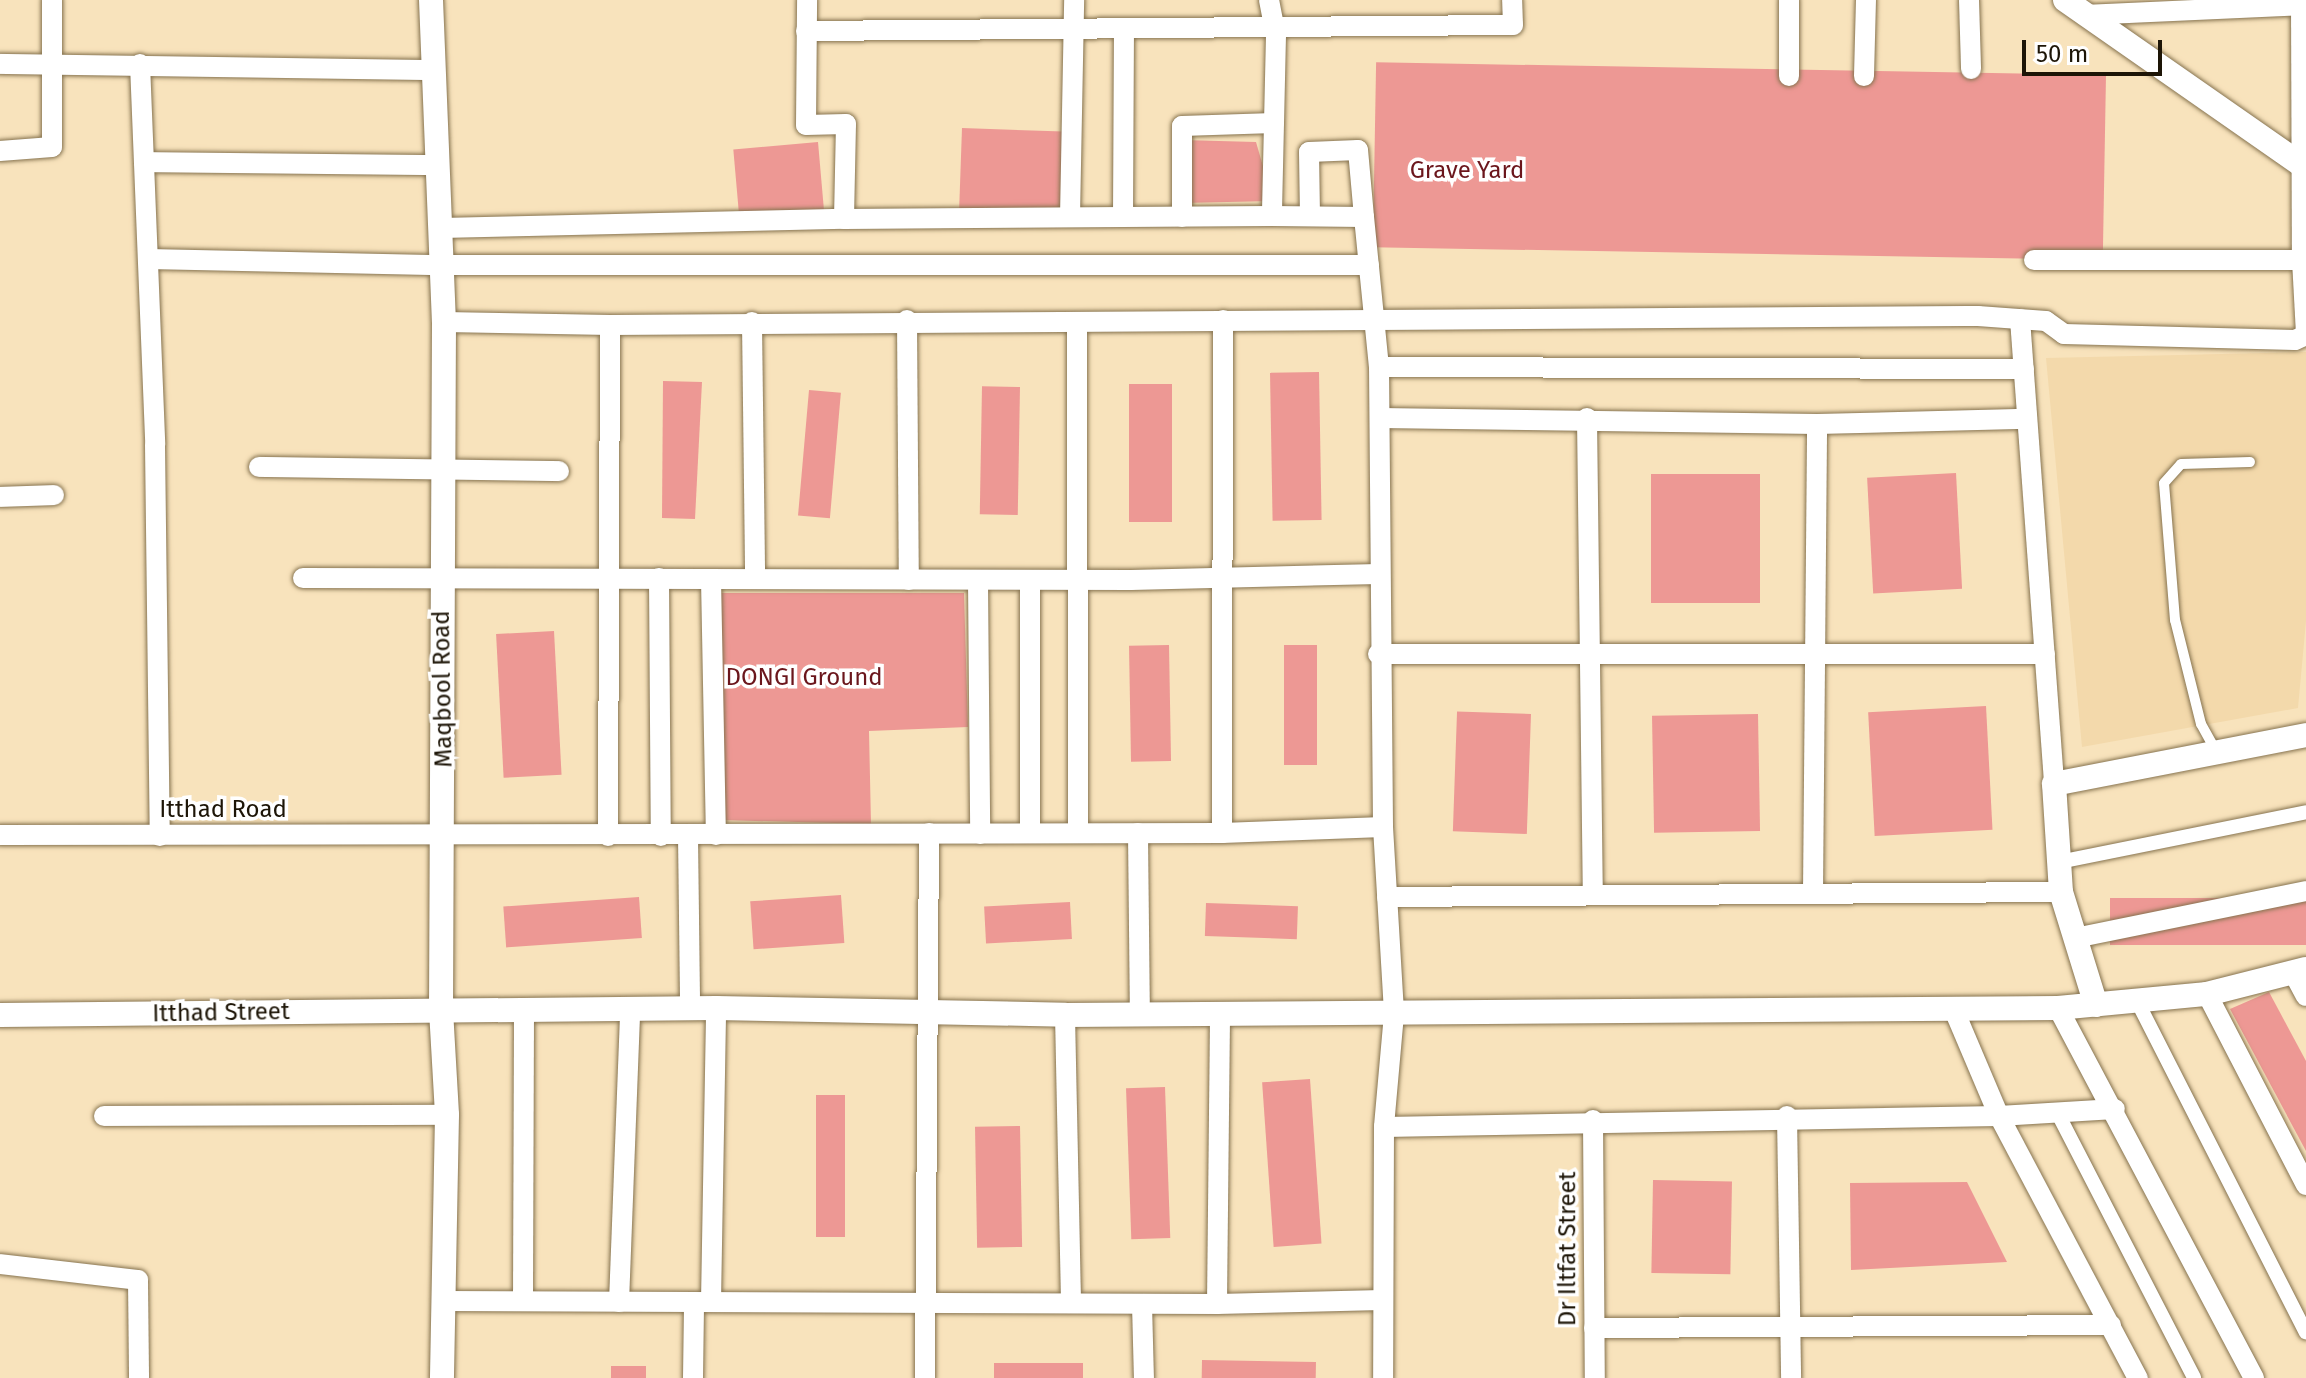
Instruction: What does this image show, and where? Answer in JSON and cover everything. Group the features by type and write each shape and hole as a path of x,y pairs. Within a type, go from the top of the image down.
{"street":[{"path":"0,151 52,147 52,0"},
{"name":"Maqbool Road","path":"431,0 444,322 440,466 445,837 441,1010 447,1115 442,1378"},
{"path":"807,0 806,125 846,124 844,219"},
{"path":"1070,217 1074,0"},
{"path":"1269,0 1274,27 1272,216"},
{"path":"806,31 1513,25 1512,0"},
{"path":"1789,0 1789,76"},
{"path":"1864,76 1866,0"},
{"path":"1969,0 1971,69"},
{"path":"444,322 610,325 1374,317 2020,319 2046,321 2064,334 2295,340 2306,335 2302,260 2305,167 2303,3 2088,7"},
{"path":"2088,7 2305,167"},
{"path":"1123,217 1124,28"},
{"path":"0,64 52,62 432,70"},
{"path":"140,64 148,259 160,836"},
{"path":"1182,217 1182,126 1274,123"},
{"path":"1310,216 1309,152 1358,150 1379,367 1378,654 1383,827 1394,1014 1384,1127 1383,1378"},
{"path":"144,162 437,165"},
{"path":"441,228 844,219 1364,217"},
{"path":"148,259 442,265 1369,265"},
{"path":"2034,260 2302,260"},
{"path":"2020,319 2061,892 2096,1005"},
{"path":"907,320 909,580"},
{"path":"1222,833 1223,320"},
{"path":"752,322 755,577"},
{"path":"1077,322 1078,833"},
{"path":"608,836 610,325"},
{"path":"1379,367 2024,369"},
{"path":"1380,418 1587,418 1817,424 2027,419"},
{"path":"1587,418 1593,654 1593,895"},
{"path":"1813,893 1817,424"},
{"path":"259,467 440,466 559,471"},
{"path":"0,497 54,495"},
{"path":"303,578 1077,580 1379,574"},
{"path":"659,578 661,836"},
{"path":"711,579 716,835"},
{"path":"978,580 980,834"},
{"path":"1030,580 1030,833"},
{"path":"1378,654 2045,654"},
{"path":"2054,784 2306,735"},
{"path":"2059,862 2306,812"},
{"name":"Itthad Road","path":"0,835 445,837 1222,833 1383,827"},
{"path":"925,1378 929,833"},
{"path":"1138,833 1140,1012"},
{"path":"688,835 690,1009"},
{"path":"2075,938 2306,891"},
{"path":"1387,897 2061,892"},
{"path":"2300,970 2306,996"},
{"name":"Itthad Street","path":"0,1015 716,1008 1065,1015 1140,1012 1394,1014 2058,1008 2207,994 2300,970"},
{"path":"2207,994 2306,1185"},
{"path":"2137,1001 2306,1332"},
{"path":"693,1378 702,1302 716,1008"},
{"path":"2058,1008 2115,1109 2254,1378"},
{"path":"619,1302 630,1009"},
{"path":"523,1301 524,1010"},
{"path":"1954,1010 1999,1116 2138,1378"},
{"path":"1217,1304 1220,1014"},
{"path":"1065,1015 1071,1303"},
{"path":"1384,1127 1787,1116 1999,1116 2115,1109"},
{"path":"2057,1112 2194,1378"},
{"path":"104,1116 447,1115"},
{"path":"1787,1116 1791,1378"},
{"name":"Dr Iltfat Street","path":"1593,1120 1595,1378"},
{"path":"0,1264 138,1280 139,1378"},
{"path":"444,1301 1217,1304 1382,1300"},
{"path":"1142,1304 1144,1378"},
{"path":"1594,1328 2111,1325"}],"lane":[{"path":"2217,753 2201,724 2175,620 2164,483 2181,464 2250,462"}],"shaded area":[{"path":"2306,352 2306,621 2298,708 2082,747 2046,358"}],"green space":[{"name":"Grave Yard","path":"1376,62 2106,75 2103,260 1373,247"},
{"path":"962,128 1071,132 1068,222 959,218"},
{"path":"1182,140 1256,142 1273,201 1182,203"},
{"path":"818,142 825,220 740,227 733,149"},
{"path":"1319,372 1322,520 1273,521 1270,373"},
{"path":"663,381 702,382 695,519 662,518"},
{"path":"1129,384 1172,384 1172,522 1129,522"},
{"path":"982,386 1020,387 1018,515 980,514"},
{"path":"809,390 841,393 830,518 798,516"},
{"path":"1956,473 1962,589 1873,593 1867,478"},
{"path":"1651,474 1760,474 1760,603 1651,603"},
{"name":"DONGI Ground","path":"716,593 964,593 968,727 869,731 871,824 721,820"},
{"path":"554,631 562,775 504,778 496,634"},
{"path":"1169,645 1171,761 1131,762 1129,646"},
{"path":"1284,645 1317,645 1317,765 1284,765"},
{"path":"1986,706 1992,830 1875,836 1868,712"},
{"path":"1457,711 1531,714 1527,834 1453,831"},
{"path":"1758,714 1760,831 1654,833 1652,716"},
{"path":"841,895 844,943 754,949 750,901"},
{"path":"639,897 642,938 506,947 503,906"},
{"path":"2110,898 2306,898 2306,945 2110,945"},
{"path":"1070,902 1072,939 986,943 984,907"},
{"path":"1206,903 1298,906 1297,939 1205,936"},
{"path":"2269,992 2306,1061 2306,1151 2230,1009"},
{"path":"1310,1079 1322,1244 1274,1247 1262,1082"},
{"path":"1165,1087 1170,1238 1131,1239 1126,1088"},
{"path":"816,1095 845,1095 845,1237 816,1237"},
{"path":"1020,1126 1022,1247 977,1248 975,1127"},
{"path":"1653,1180 1732,1181 1730,1274 1651,1273"},
{"path":"1967,1182 2007,1262 1851,1270 1850,1183"},
{"path":"1202,1360 1316,1362 1316,1378 1202,1378"},
{"path":"994,1363 1083,1363 1083,1378 994,1378"},
{"path":"611,1366 646,1366 646,1378 611,1378"}]}
